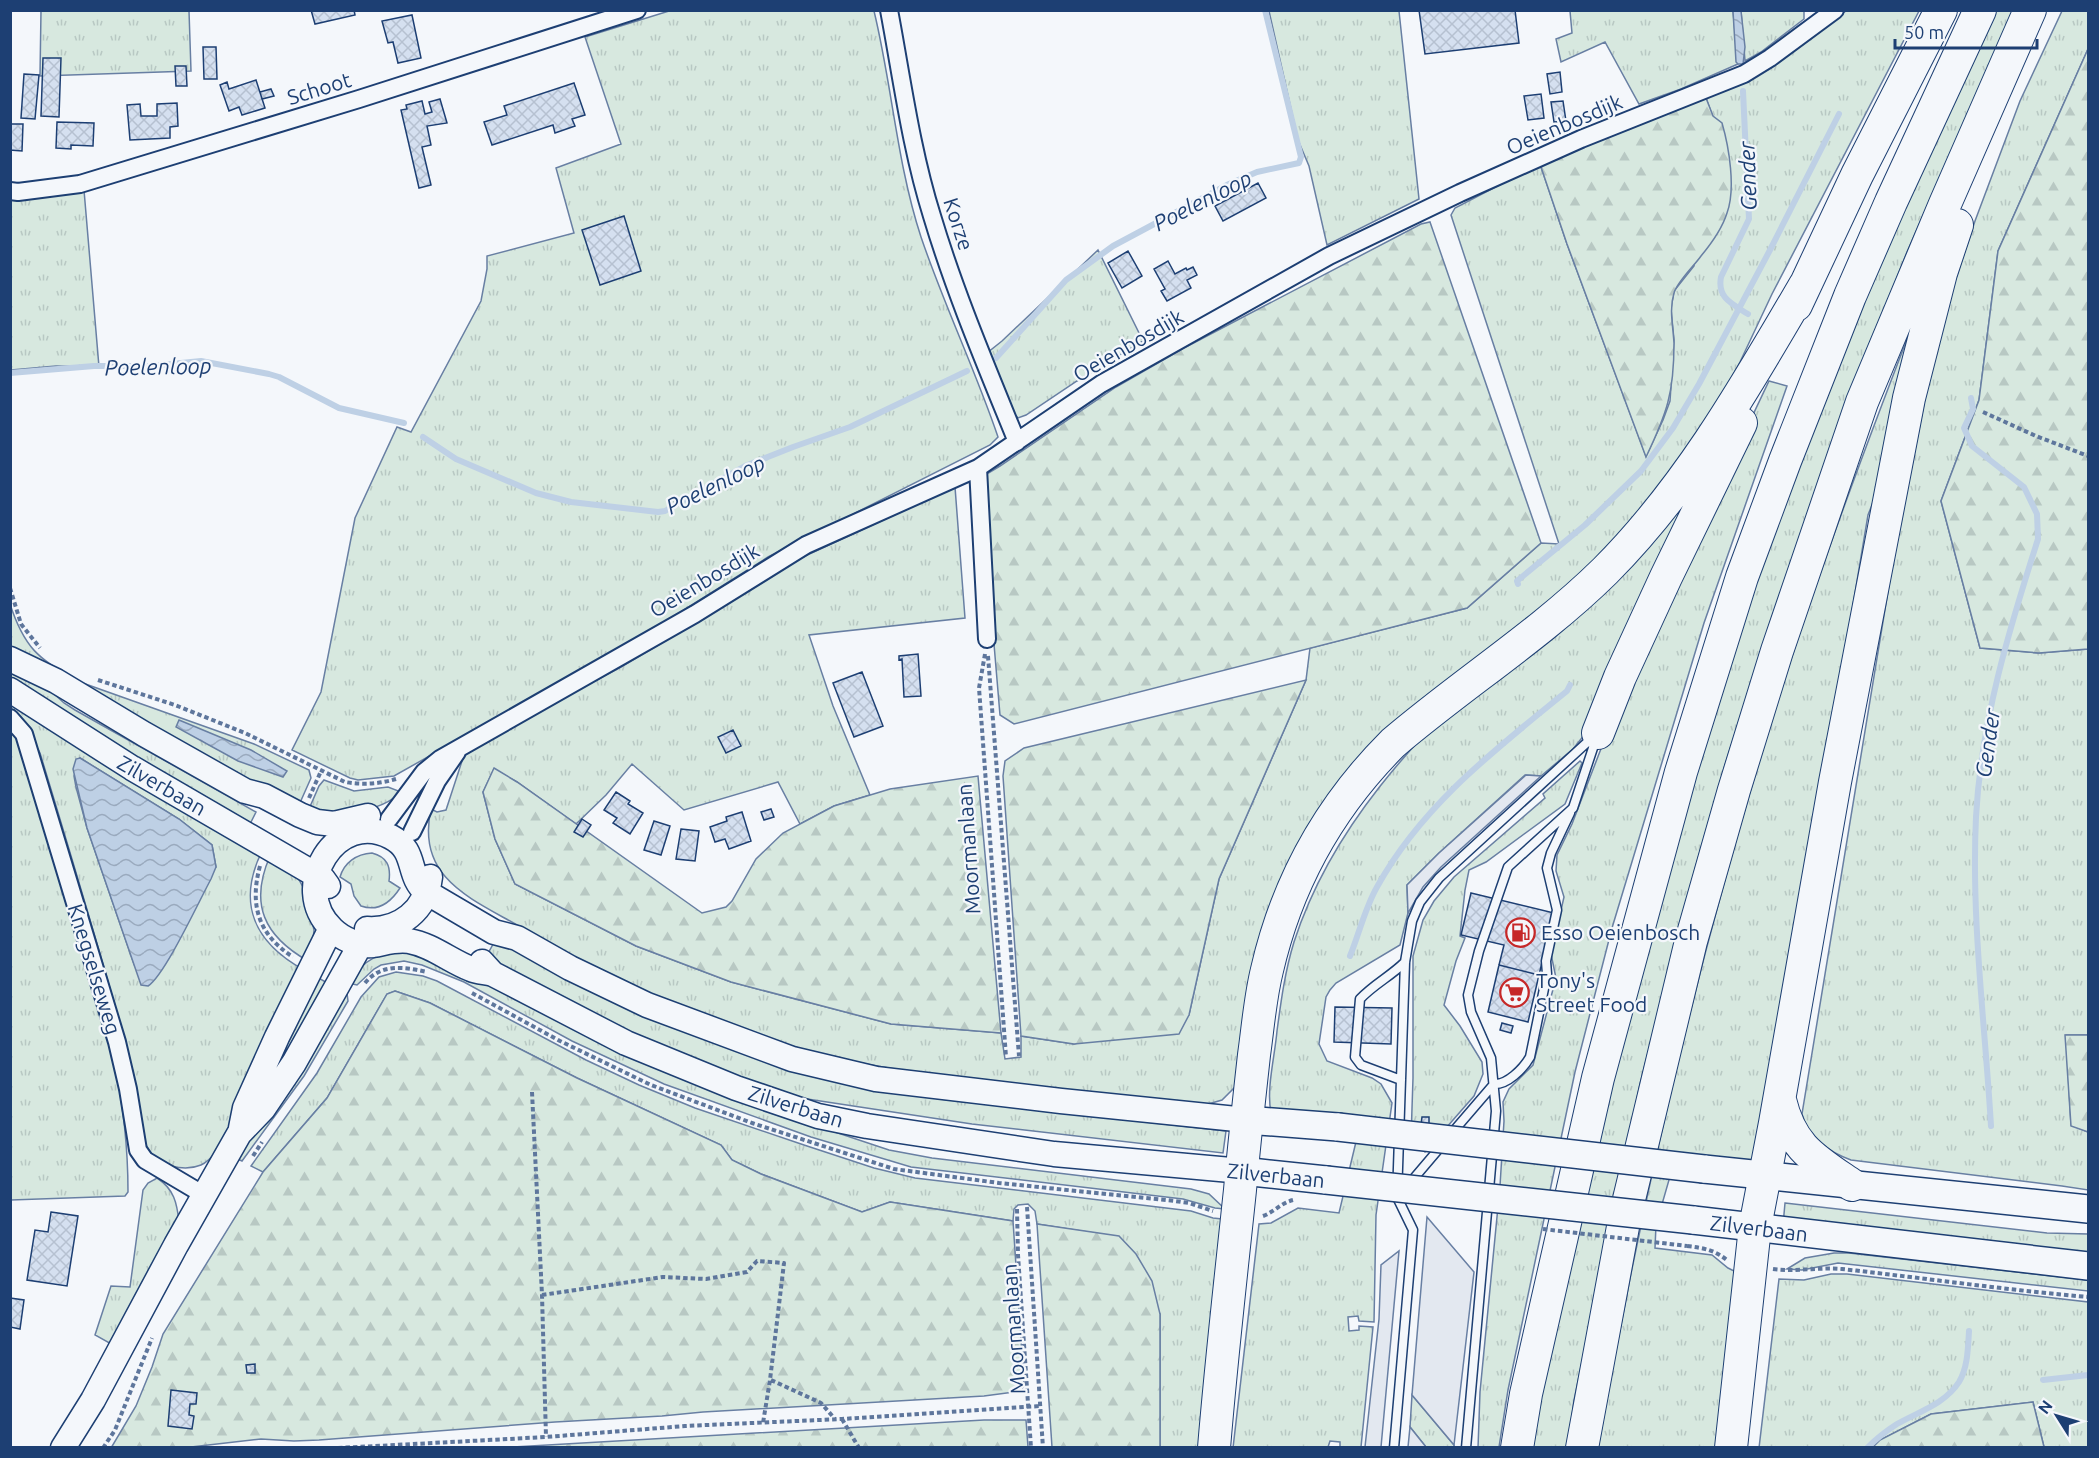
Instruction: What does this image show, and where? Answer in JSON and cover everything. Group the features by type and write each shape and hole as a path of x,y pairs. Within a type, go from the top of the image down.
{"highway":[{"path":"1598,733 1620,677 1666,577 1857,175 1941,10"},
{"path":"1517,1448 1526,1394 1598,1078 1681,772 1742,577 1850,296 1900,180 1980,10"},
{"path":"1731,1448 1755,1227 1835,782 1909,398 1941,273 2024,23"},
{"path":"1582,1448 1625,1216 1691,941 1734,790 1774,662 1862,402 2024,23"},
{"path":"1214,1448 1246,1120 1261,1003 1270,960 1296,882 1306,860 1330,818 1358,780 1393,743 1563,609 1603,573 1638,536 1696,463 1744,390 1805,285"},
{"path":"1779,1097 1787,1125 1802,1147 1819,1163 1852,1185"}],"main road":[{"name":"Zilverbaan","path":"10,659 56,681 245,791 259,805 315,835 335,833"},
{"name":"Zilverbaan","path":"10,690 132,768 316,876"},
{"path":"316,876 327,884 338,916 358,928 374,945 399,931 418,908 428,886 430,869 423,848 412,832 384,825 357,833 335,833 322,860 316,876 316,900 319,910 331,928 349,940 365,937"},
{"path":"384,825 403,845 412,862 419,886 428,886"},
{"name":"Zilverbaan","path":"428,886 494,932 517,938 570,968 647,1005 792,1059 876,1078 1061,1101 1338,1127 1704,1169 2088,1209"},
{"path":"240,1134 245,1108 331,928"},
{"name":"Zilverbaan","path":"399,931 478,959 494,974 626,1043 764,1098 818,1116 867,1126 1054,1154 1326,1180 1690,1233 1755,1227 2088,1266"},
{"path":"63,1448 93,1400 204,1195 240,1134 263,1109 294,1063 365,937"}],"street":[{"name":"Schoot","path":"10,191 80,184 359,99 637,10"},
{"name":"Korze","path":"889,10 909,119 932,217 980,351 1017,442"},
{"name":"Oeienbosdijk","path":"384,825 424,772 440,759 686,620 806,545 978,468 1101,384 1329,256 1460,193 1581,139 1744,75 1835,10"},
{"path":"978,468 987,639"},
{"name":"Knegselseweg","path":"10,718 24,734 117,1042 128,1089 138,1150 145,1160 204,1195"},
{"name":"Oeienbosdijk","path":"412,832 437,781 460,748"}],"lane":[{"path":"1397,1197 1494,1084 1500,1084 1516,1073 1530,1057 1557,910 1547,868 1551,853 1573,808 1598,733"},
{"path":"1394,1448 1413,1230 1397,1197 1405,962 1412,921 1420,902 1439,878 1598,733"},
{"path":"1466,1448 1496,1111 1491,1058 1471,1012 1468,995 1479,951 1508,867 1573,808"},
{"path":"1401,1080 1361,1065 1354,1057 1360,999 1374,985 1392,974 1405,962"}],"path":[{"path":"1983,412 2088,456"},
{"path":"10,588 21,624 44,652"},
{"name":"Moormanlaan","path":"987,639 1019,1056"},
{"name":"Moormanlaan","path":"987,639 979,688 1006,1057"},
{"path":"95,679 174,705 235,729 351,783 386,782"},
{"path":"532,1092 546,1437"},
{"name":"Moormanlaan","path":"1027,1207 1043,1448"},
{"name":"Moormanlaan","path":"1017,1209 1031,1448"},
{"name":"Zilverbaan","path":"1690,1233 1708,1249 1735,1265 1788,1271 1838,1269 2013,1291 2088,1297"},
{"path":"542,1295 663,1277 706,1279 747,1272 757,1261 784,1263 763,1423"},
{"path":"770,1380 821,1403 835,1420"},
{"path":"338,1448 1040,1406"},
{"path":"842,1419 860,1448"}],"green space":[{"path":"41,11 189,11 191,71 40,76"},
{"path":"669,11 874,11 900,153 921,237 998,437 990,445 768,557 644,635 394,776 358,780 350,778 292,750 321,692 355,518 397,427 411,432 481,301 487,256 574,233 556,168 621,144 585,37"},
{"path":"1269,11 1399,11 1419,199 1327,245 1309,166 1298,140"},
{"path":"1570,11 1733,11 1738,64 1681,89 1639,104 1605,42 1561,62 1556,39 1572,33"},
{"path":"1741,11 1804,11 1804,19 1761,52 1745,61"},
{"path":"1846,11 1919,11 1714,410 1648,504 1608,548 1541,610 1354,770 1235,1087 1222,1100 1198,1107 895,1069 838,1058 756,1035 676,1006 599,970 469,897 440,871 432,854 428,833 431,809 437,812 446,810 463,758 487,738 621,667 697,622 768,573 955,487 965,618 809,635 833,706 870,795 834,806 800,824 778,782 684,810 632,764 606,795 576,824 517,782 494,769 483,792 495,839 515,884 636,946 731,982 891,1024 1001,1033 1005,1059 1021,1057 1021,1036 1074,1044 1189,1015 1219,879 1306,680 1310,648 1467,608 1541,543 1559,544 1451,215 1455,208 1540,164 1567,244 1646,456 1670,401 1674,340 1671,309 1674,291 1694,266 1713,117 1706,98 1749,80"},
{"path":"1993,11 2013,11 1907,252 1866,356 1764,642 1725,765 1695,869 1640,1084 1574,1400 1568,1447 1533,1448 1541,1394 1609,1077 1732,640 1842,346"},
{"path":"2062,11 2088,11 2088,49 1998,251 1979,400 1941,501 1980,648 2039,653 2088,649 2088,1035 2066,1035 2071,1125 2088,1132 2088,1190 1851,1160 1820,1143 1809,1130 1802,1114 1892,567 1930,373 1948,302 1975,221 2020,101"},
{"path":"2088,49 2088,649 2039,653 1980,648 1941,501 1979,400 1998,251"},
{"path":"1706,98 1713,116 1722,123 1725,133 1731,180 1730,203 1716,236 1682,279 1674,293 1672,311 1674,360 1671,389 1664,415 1646,457 1567,244 1540,164"},
{"path":"84,190 99,367 56,366 11,370 10,196"},
{"path":"1430,222 1541,543 1467,608 1014,724 1000,715 980,478 1116,387 1184,348 1421,224"},
{"path":"1098,250 1143,341 1018,418 1014,414 987,353"},
{"path":"1928,285 1887,467 1868,515 1759,1169 1675,1159 1656,1225 1655,1248 1712,1255 1740,1274 1728,1447 1598,1448 1636,1248 1658,1148 1706,950 1733,851 1761,753 1808,609 1857,470"},
{"path":"1769,381 1787,386 1704,623 1612,928 1575,1072 1508,1390 1499,1447 1478,1448 1480,1392 1500,1186 1503,1102 1509,1089 1533,1065 1556,978 1551,954 1564,897 1556,871 1557,855 1572,824 1629,676"},
{"path":"1715,445 1585,734 1573,749 1541,776 1525,775 1407,885 1408,913 1400,945 1336,983 1326,997 1319,1044 1327,1061 1372,1078 1381,1084 1392,1103 1376,1215 1374,1322 1359,1321 1358,1316 1348,1317 1349,1331 1359,1330 1359,1326 1373,1327 1361,1447 1340,1447 1340,1442 1330,1441 1328,1447 1233,1448 1259,1224 1271,1223 1298,1208 1339,1213 1360,1125 1271,1112 1270,1083 1286,975 1294,942 1312,896 1334,854 1360,814 1388,776 1420,740 1487,670"},
{"path":"10,604 21,631 34,650 52,666 77,681 254,744 309,770 311,778 299,805 258,786 11,653"},
{"path":"10,666 40,681 75,710 256,812 248,828 11,682"},
{"path":"1306,680 1219,879 1189,1015 1179,1034 1074,1044 1021,1036 1003,776 1005,761 1024,748"},
{"path":"10,698 262,851 254,870 251,888 251,905 255,920 262,934 273,947 304,970 218,1150 201,1165 187,1168 164,1163 152,1155 144,1140 138,1118 130,1060 40,753 23,720 11,708","holes":["80,758 179,819 212,845 216,867 134,964 87,828 76,787 74,776"]},
{"path":"10,729 23,746 115,1063 126,1142 128,1192 125,1196 11,1200"},
{"path":"1580,761 1582,763 1565,804 1486,862 1469,870 1460,936 1465,938 1444,1005 1482,1062 1483,1074 1474,1096 1425,1152 1411,1139 1413,956 1423,920 1434,901 1454,877 1545,798 1543,794"},
{"path":"494,768 702,913 726,907 732,901 756,859 783,833 834,806 890,789 978,776 1001,1033 891,1024 731,982 636,946 515,884 495,839 483,792"},
{"path":"324,780 354,791 388,787 401,792 392,799 370,809 333,811 309,809"},
{"path":"372,853 387,863 389,881 400,888 384,904 367,908 361,906 354,896 351,884 340,877 344,867 352,860"},
{"path":"270,856 297,876 305,891 314,930 308,961 281,941 265,917 261,904 261,889"},
{"path":"496,939 889,1090 940,1099 1226,1131 1223,1153 972,1124 794,1097 751,1083 597,1018 486,957"},
{"path":"406,950 463,972 635,1059 670,1074 721,1094 889,1150 932,1158 1191,1189 1209,1194 1225,1209 1183,1199 911,1167 811,1137 664,1084 572,1041 464,982 422,965 404,961 381,965 357,985 348,983 366,962 379,956"},
{"path":"396,972 423,976 437,981 586,1060 695,1108 874,1168 915,1178 1191,1211 1213,1218 1231,1220 1199,1447 1160,1447 1160,1314 1119,1237 1037,1224 1035,1211 1028,1204 1018,1205 1014,1209 1013,1221 890,1202 862,1212 761,1174 732,1160 721,1145 577,1078 430,1003 395,991 387,994 327,1098 263,1172 251,1166 317,1073 361,997 379,977"},
{"path":"315,976 331,985 290,1057 264,1080"},
{"path":"343,991 347,993 348,1001 304,1076 242,1161 235,1158"},
{"path":"395,991 430,1003 577,1078 721,1145 732,1160 761,1174 862,1212 890,1202 1013,1221 1024,1385 1021,1391 984,1396 703,1412 319,1440 261,1439 191,1447 111,1448 136,1406 163,1334 263,1172 327,1098 387,994"},
{"path":"2065,1035 2088,1035 2088,1132 2071,1126"},
{"path":"157,1178 163,1182 174,1197 179,1222 113,1345 95,1335 111,1286 130,1287 143,1190 148,1183"},
{"path":"1785,1203 2047,1233 2088,1234 2088,1257 1783,1225"},
{"path":"1037,1224 1119,1236 1136,1254 1152,1281 1160,1314 1160,1447 1052,1447"},
{"path":"1834,1253 2088,1280 2088,1291 1838,1263 1802,1270 1787,1269 1805,1258"},
{"path":"1831,1274 2088,1302 2088,1447 2044,1447 2033,1402 1931,1414 1880,1440 1873,1447 1759,1448 1779,1279 1804,1280"},
{"path":"1412,1395 1454,1447 1426,1447 1410,1427"},
{"path":"2033,1402 2044,1447 1873,1447 1880,1440 1931,1414"},
{"path":"984,1420 1026,1420 1028,1447 513,1447"}],"shaded area":[{"path":"1526,775 1541,776 1441,867 1423,887 1408,913 1407,885"},
{"path":"1427,1217 1474,1272 1454,1445 1412,1395"},
{"path":"1399,1251 1381,1447 1365,1447 1379,1319 1381,1265"},
{"path":"1410,1427 1426,1447 1408,1447"}],"water":[{"path":"1733,11 1741,11 1745,47 1743,64 1736,62"},
{"path":"179,720 251,750 287,771 283,777 238,761 176,727"},
{"path":"80,758 179,819 212,845 216,867 211,879 172,953 148,986 141,985 87,828 73,769 76,759"}],"building":[{"path":"311,10 354,10 355,15 315,24"},
{"path":"1419,10 1515,10 1519,43 1425,54"},
{"path":"412,15 421,58 398,63 393,42 388,43 382,21"},
{"path":"203,47 216,47 217,79 204,79"},
{"path":"43,58 61,58 59,117 41,116"},
{"path":"175,66 186,66 187,86 176,86"},
{"path":"1560,72 1562,92 1550,94 1547,74"},
{"path":"24,74 39,75 35,119 21,118"},
{"path":"256,80 265,108 242,115 239,107 229,111 220,85 227,82 229,89"},
{"path":"574,83 585,115 572,119 575,126 555,133 553,125 492,145 484,122 507,115 504,106"},
{"path":"271,89 274,96 262,99 260,92"},
{"path":"1541,94 1544,118 1528,120 1524,96"},
{"path":"440,99 447,123 427,126 431,145 422,147 431,185 419,188 401,110 407,109 406,105 422,101 425,114 432,112 429,102"},
{"path":"1563,101 1566,121 1554,122 1551,102"},
{"path":"177,103 178,126 170,127 170,138 130,140 127,105 140,104 141,116 157,116 157,104"},
{"path":"57,122 94,123 93,146 71,145 71,149 56,148"},
{"path":"10,124 23,124 22,151 10,150"},
{"path":"1258,183 1266,198 1223,221 1215,206"},
{"path":"624,216 641,271 600,285 582,230"},
{"path":"1128,251 1142,276 1122,288 1108,263"},
{"path":"1168,261 1175,274 1193,267 1197,275 1187,280 1191,288 1167,301 1161,291 1165,289 1154,269"},
{"path":"918,654 921,696 904,697 902,659 899,660 899,656"},
{"path":"862,672 883,726 854,737 833,683"},
{"path":"733,730 741,746 726,753 718,737"},
{"path":"616,792 630,801 628,804 643,813 630,834 613,823 617,818 604,810"},
{"path":"771,809 774,817 764,820 761,812"},
{"path":"742,812 751,841 729,849 725,839 715,842 710,827 727,821 726,817"},
{"path":"582,819 591,825 583,837 574,832"},
{"path":"654,821 670,826 661,855 644,850"},
{"path":"681,829 699,831 695,861 676,859"},
{"path":"1471,893 1554,913 1539,975 1499,965 1504,945 1461,935"},
{"path":"1499,965 1539,975 1528,1022 1488,1012"},
{"path":"1335,1007 1392,1008 1391,1044 1334,1042"},
{"path":"1502,1023 1513,1026 1511,1033 1500,1030"},
{"path":"1422,1117 1429,1117 1429,1125 1421,1125"},
{"path":"51,1212 78,1216 67,1286 27,1280 35,1230 48,1232"},
{"path":"10,1298 24,1300 20,1329 10,1327"},
{"path":"255,1364 255,1373 247,1373 246,1365"},
{"path":"171,1390 197,1393 196,1404 190,1404 189,1415 194,1416 192,1429 168,1426"}],"waterway":[{"name":"Poelenloop","path":"996,358 1066,280 1113,246 1229,184 1257,172 1299,163 1301,157 1265,10"},
{"name":"Gender","path":"1743,91 1749,219 1721,277 1720,284 1727,300 1748,314"},
{"path":"1518,584 1517,581 1585,525 1641,471 1673,428 1770,250 1839,114"},
{"name":"Poelenloop","path":"10,373 94,366 151,366 201,361 279,377 339,408 404,423"},
{"name":"Poelenloop","path":"423,437 456,459 536,493 571,502 658,512 665,511 745,466 850,427 967,371"},
{"name":"Gender","path":"1971,398 1973,409 1964,428 1972,446 2024,487 2037,514 2038,539 2007,642 1990,711 1976,817 1975,894 1991,1126"},
{"path":"1350,956 1377,887 1395,857 1416,830 1462,780 1567,691 1570,685"},
{"name":"Gender","path":"1867,1448 1881,1435 1931,1407 1953,1390 1964,1370 1969,1331"},
{"path":"2043,1380 2088,1375"}],"place":[{"name":"Esso Oeienbosch","path":"1520,932"},
{"name":"Tony's Street Food","path":"1515,992"}]}
